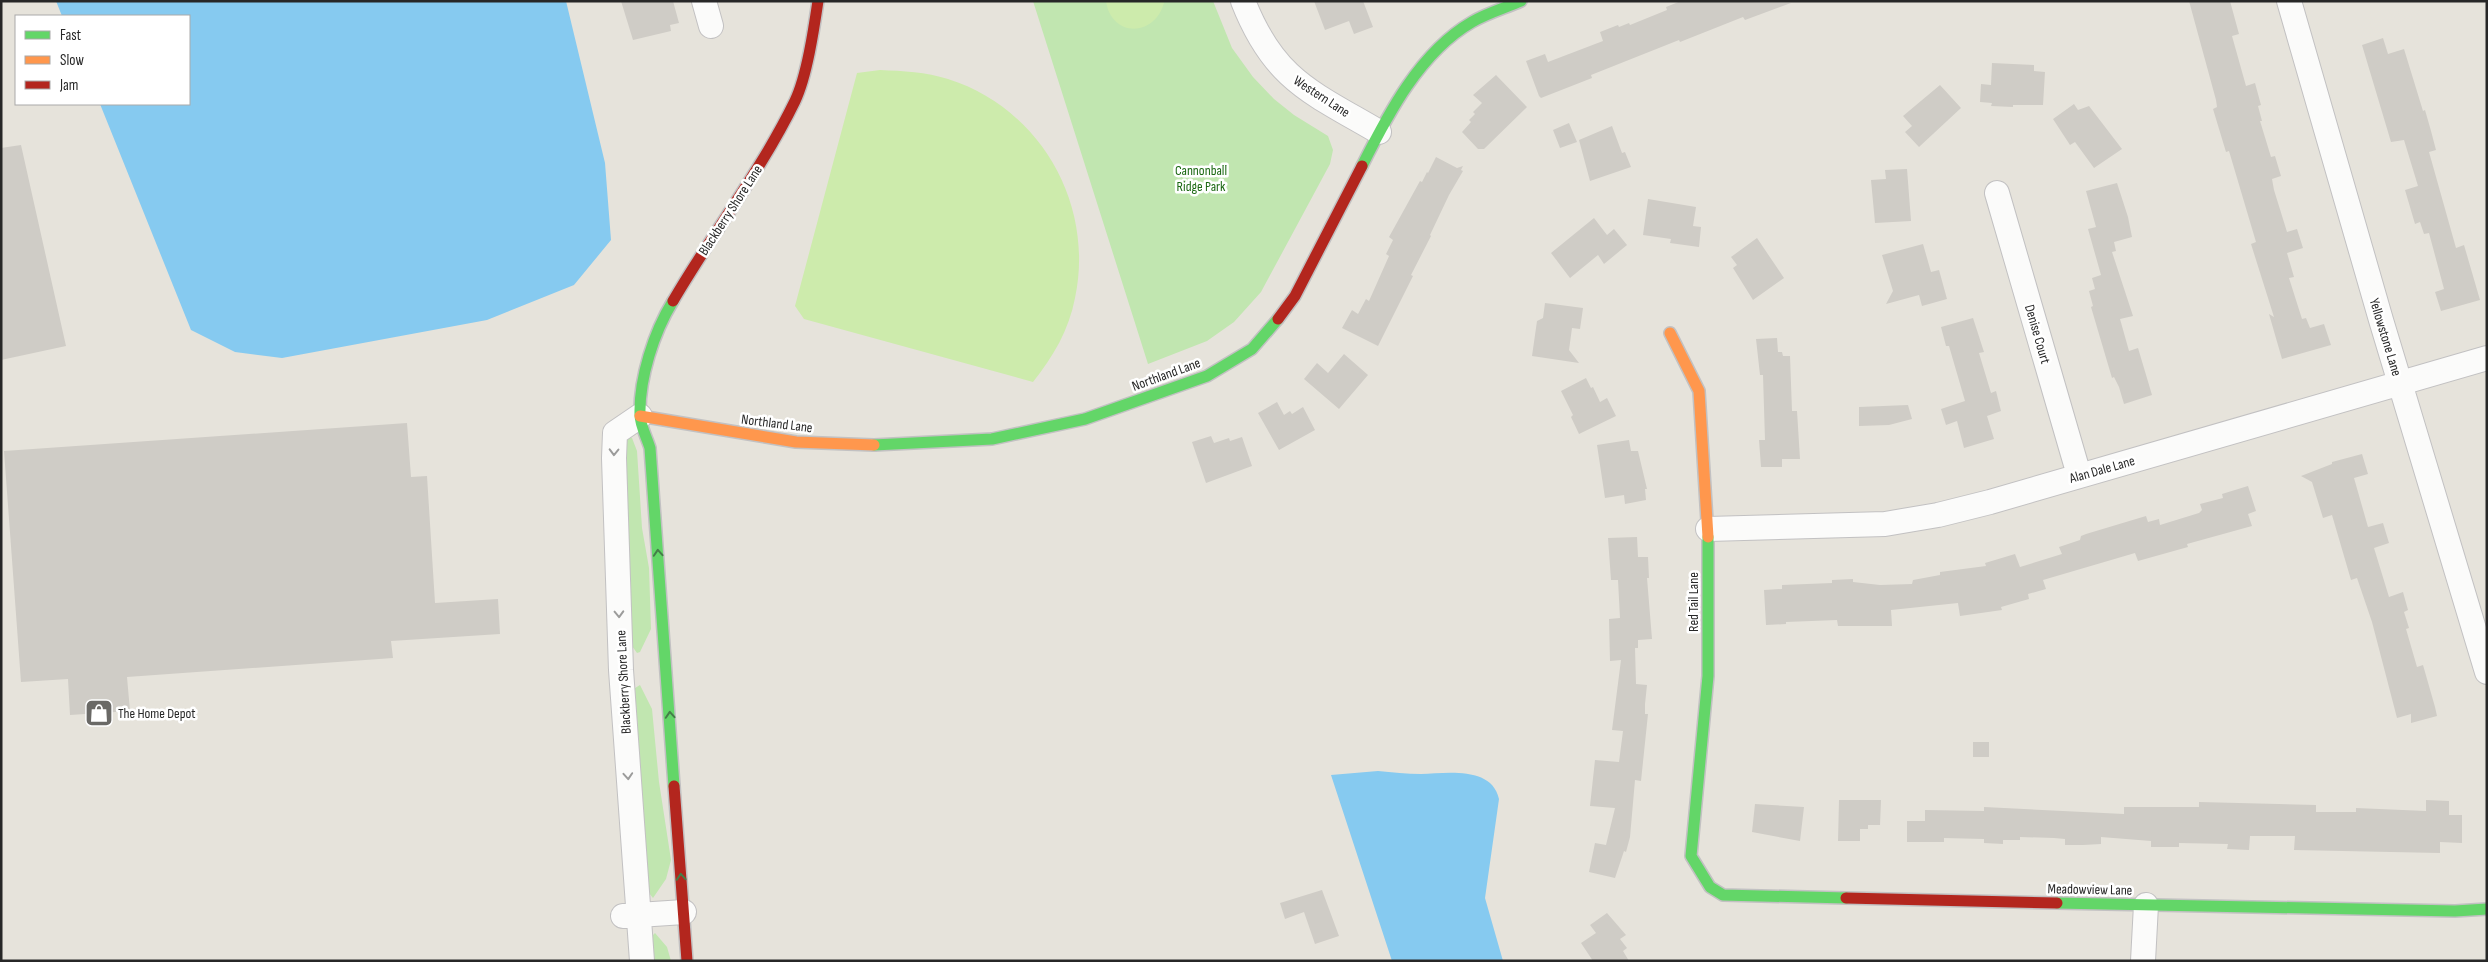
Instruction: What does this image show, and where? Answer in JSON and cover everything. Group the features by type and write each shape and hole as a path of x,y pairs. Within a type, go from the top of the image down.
{"street":[{"path":"704,1 711,26"},
{"name":"Blackberry Shore Lane","path":"688,961 650,448 640,416 646,367 663,318 688,274 756,170 796,98 813,34 818,1"},
{"name":"Western Lane","path":"1243,1 1254,30 1273,58 1297,83 1379,132"},
{"name":"Northland Lane","path":"640,416 702,428 796,442 887,446 992,439 1085,419 1207,376 1252,350 1275,324 1295,296 1379,132 1418,70 1443,44 1472,22 1521,1"},
{"name":"Yellowstone Lane","path":"2289,1 2400,383 2487,672"},
{"name":"Denise Court","path":"1997,193 2079,475"},
{"name":"Red Tail Lane","path":"1670,333 1699,391 1708,528 1708,676 1691,850 1691,856 1701,875"},
{"name":"Alan Dale Lane","path":"1708,528 1885,524 1938,515 1984,504 2487,358"},
{"name":"Blackberry Shore Lane","path":"640,416 615,433 614,458 629,916 642,961"},
{"name":"Meadowview Lane","path":"1701,875 1710,888 1722,895 2464,911 2487,909"},
{"path":"2143,961 2146,905"},
{"path":"629,916 684,912"}],"green space":[{"name":"Cannonball Ridge Park","path":"1033,1 1213,1 1232,48 1253,77 1274,99 1294,115 1328,136 1333,150 1330,164 1261,292 1234,322 1207,341 1148,364"},
{"path":"1106,1 1163,1 1164,3 1159,14 1151,23 1133,29 1124,27 1116,21 1110,13"},
{"path":"880,70 914,72 940,77 981,93 1009,112 1034,136 1054,164 1068,195 1077,228 1079,263 1075,298 1069,321 1053,353 1033,382 804,319 795,306 857,73"},
{"path":"626,437 632,438 637,451 642,528 649,568 651,629 640,652 637,653 632,646 623,510"},
{"path":"640,685 652,709 659,782 671,860 666,879 653,898 649,893 635,688"},
{"path":"655,933 667,947 671,961 654,961 652,936"}],"water":[{"path":"56,1 566,1 605,163 611,240 574,285 487,320 282,358 235,352 191,330 100,105 190,105 190,15 62,15"},
{"path":"1378,771 1416,774 1467,774 1478,776 1488,781 1495,788 1499,799 1485,898 1503,961 1392,961 1331,775"}],"building":[{"path":"621,1 673,1 679,23 670,25 671,31 633,40"},
{"path":"1314,1 1363,1 1373,27 1354,34 1349,21 1325,30"},
{"path":"1681,1 1791,3 1745,20 1743,17 1680,42 1679,40 1591,75 1592,78 1541,98 1539,96 1526,61 1545,54 1548,62 1603,41 1600,32 1618,25 1619,27 1629,23 1630,25 1667,10 1666,7"},
{"path":"2189,1 2230,1 2239,34 2232,36 2246,86 2255,83 2261,105 2258,106 2262,121 2260,121 2271,157 2275,156 2281,176 2272,179 2274,190 2287,232 2297,229 2303,248 2287,253 2294,277 2289,278 2302,319 2306,318 2310,328 2324,324 2331,345 2282,359 2269,314 2274,317 2251,244 2256,242 2229,151 2226,152 2213,109 2217,107 2216,100"},
{"path":"2383,38 2388,54 2404,49 2423,111 2425,110 2436,150 2429,152 2456,248 2464,245 2480,300 2441,311 2435,292 2444,289 2429,233 2424,234 2420,222 2415,224 2405,190 2418,186 2404,140 2391,142 2362,45"},
{"path":"1992,63 2034,65 2034,71 2045,72 2043,105 1991,106 1992,103 1980,102 1981,84 1991,85"},
{"path":"1496,75 1527,107 1484,149 1478,149 1462,132 1471,122 1469,120 1475,114 1473,112 1482,103 1473,95"},
{"path":"1940,85 1961,108 1919,147 1905,132 1912,126 1903,116"},
{"path":"2074,104 2078,110 2089,106 2122,149 2094,168 2075,142 2070,145 2053,119"},
{"path":"1569,123 1577,142 1560,148 1553,130"},
{"path":"1612,126 1622,153 1625,152 1631,167 1590,181 1579,140"},
{"path":"21,145 66,346 1,360 1,148"},
{"path":"1436,157 1457,168 1463,166 1461,170 1463,171 1449,195 1411,275 1413,276 1378,346 1342,328 1352,310 1358,314 1366,299 1369,301 1389,256 1386,254 1393,240 1389,237 1420,181 1422,182 1428,173"},
{"path":"1907,169 1911,221 1875,223 1871,180 1886,179 1885,170"},
{"path":"2117,183 2132,237 2114,242 2116,251 2112,252 2133,316 2120,319 2129,351 2138,348 2152,395 2124,404 2119,387 2114,377 2112,378 2091,307 2093,306 2089,291 2095,289 2092,278 2101,275 2088,229 2096,227 2086,191"},
{"path":"1648,199 1696,207 1693,226 1701,227 1699,247 1670,243 1671,239 1643,235"},
{"path":"1594,218 1607,235 1614,229 1627,245 1604,264 1598,255 1570,278 1551,253"},
{"path":"1757,238 1784,278 1753,300 1733,268 1737,265 1731,257"},
{"path":"1923,244 1931,272 1939,270 1947,299 1922,306 1919,295 1886,304 1893,291 1882,255"},
{"path":"1545,303 1583,308 1580,329 1572,328 1569,350 1579,363 1532,356 1537,321 1543,318"},
{"path":"1973,318 1984,352 1979,353 1991,393 1996,391 2001,411 1987,416 1994,439 1964,448 1957,421 1946,425 1941,409 1965,401 1949,346 1946,346 1941,327"},
{"path":"1777,338 1778,352 1782,352 1783,356 1790,356 1792,411 1797,411 1800,459 1782,459 1782,467 1761,467 1759,440 1765,440 1763,375 1760,375 1756,339"},
{"path":"1344,354 1368,375 1339,409 1304,379 1317,363 1328,373"},
{"path":"1586,378 1591,388 1593,387 1600,402 1607,398 1616,416 1579,434 1571,417 1573,415 1561,391"},
{"path":"1277,402 1284,415 1290,411 1292,414 1303,407 1315,430 1279,450 1258,413"},
{"path":"1908,405 1912,419 1889,425 1859,426 1859,407"},
{"path":"407,423 411,477 427,476 435,603 498,599 500,634 391,641 393,658 127,677 130,711 70,715 68,679 21,682 4,451"},
{"path":"1211,436 1214,443 1229,438 1230,441 1242,437 1252,466 1206,483 1192,442"},
{"path":"1629,440 1631,451 1638,451 1647,489 1645,489 1646,500 1625,504 1624,495 1605,498 1597,445"},
{"path":"2362,454 2368,474 2354,478 2368,527 2383,523 2389,543 2374,548 2389,597 2403,592 2408,610 2404,612 2409,628 2406,629 2417,667 2423,665 2437,716 2411,723 2411,714 2397,718 2372,622 2357,578 2351,580 2332,515 2323,518 2312,482 2301,476 2332,464 2332,462"},
{"path":"2248,486 2256,511 2248,514 2252,526 2187,544 2188,547 2138,561 2135,553 2043,580 2046,589 2028,594 2029,599 2001,607 2002,610 1960,616 1958,603 1891,610 1892,626 1838,626 1837,620 1786,622 1786,624 1766,625 1764,590 1782,589 1782,585 1832,583 1832,580 1853,579 1853,582 1880,585 1912,584 1913,580 1940,575 1940,572 1986,566 1985,563 2015,554 2020,567 2062,554 2059,547 2080,540 2081,536 2086,534 2146,516 2148,522 2159,519 2160,525 2199,513 2202,510 2200,504 2223,498 2222,494"},
{"path":"1637,537 1638,557 1648,557 1649,578 1647,578 1652,639 1638,640 1638,648 1635,648 1636,684 1647,685 1645,714 1648,714 1641,781 1635,780 1630,837 1615,878 1589,872 1595,843 1606,845 1615,808 1590,806 1595,760 1619,762 1623,731 1612,730 1621,660 1610,661 1609,619 1620,618 1618,580 1611,580 1608,538"},
{"path":"1973,742 1989,742 1989,757 1973,757"},
{"path":"1839,800 1881,800 1880,825 1868,825 1868,829 1860,829 1860,841 1838,841"},
{"path":"2426,800 2449,801 2449,815 2462,815 2462,843 2440,842 2440,853 2294,850 2295,836 2250,836 2249,850 2227,849 2228,844 2179,843 2179,847 2151,847 2151,841 2101,837 2101,844 2083,845 2065,845 2065,839 2020,837 2020,840 2003,840 2003,844 1984,843 1984,839 1944,838 1944,842 1907,842 1907,821 1925,821 1925,810 1984,811 1984,807 2124,814 2124,807 2199,807 2199,802 2316,805 2316,812 2356,812 2356,808 2426,811"},
{"path":"1755,804 1804,807 1800,841 1752,832"},
{"path":"1322,890 1339,936 1315,944 1304,912 1285,919 1280,903"},
{"path":"1607,913 1626,935 1620,939 1627,948 1623,951 1629,961 1593,961 1581,943 1596,933 1590,925"}],"traffic: fast":[{"path":"1362,166 1407,86 1437,50 1453,35 1472,22 1521,1"},
{"path":"673,301 666,313 649,356 642,386 640,419 650,448 674,786"},
{"path":"874,445 992,439 1085,419 1207,376 1252,349 1278,319"},
{"path":"1708,537 1708,676 1691,856 1710,887 1723,895 1846,898"},
{"path":"2057,903 2455,911 2487,909"}],"traffic: slow":[{"path":"1670,333 1699,391 1708,537"},
{"path":"640,416 796,442 874,445"}],"traffic: jam":[{"path":"673,301 752,177 795,101 806,65 818,1"},
{"path":"1278,319 1295,296 1362,166"},
{"path":"674,786 687,961"},
{"path":"1846,898 2057,903"}],"place":[{"name":"The Home Depot","path":"99,713"}]}
